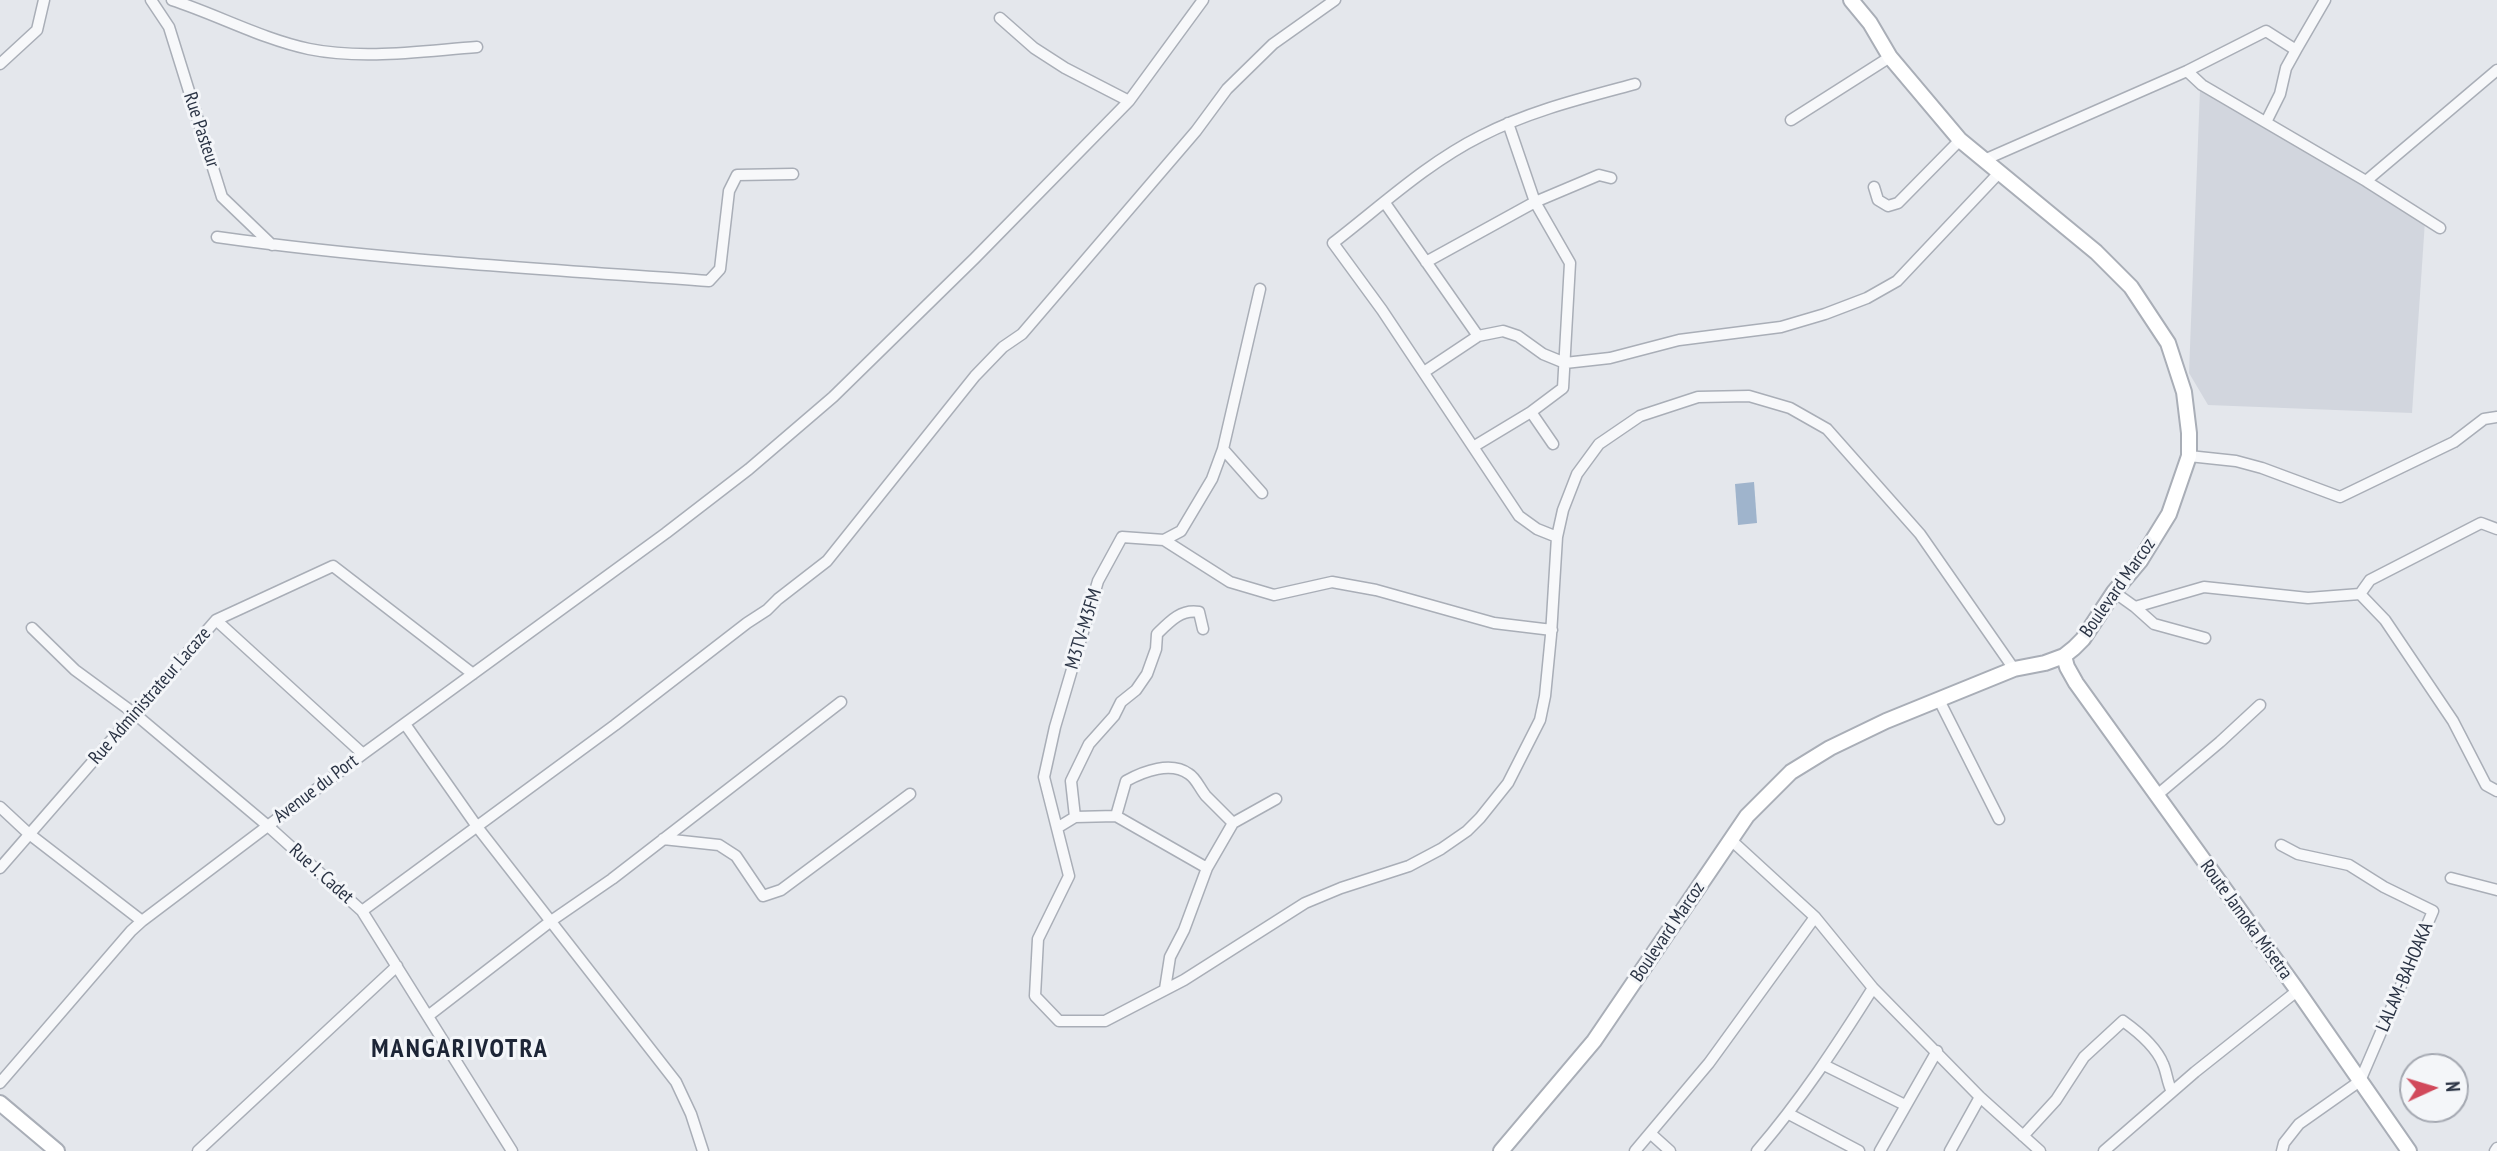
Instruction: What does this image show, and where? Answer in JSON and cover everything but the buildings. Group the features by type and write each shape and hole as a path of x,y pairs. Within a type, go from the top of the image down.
{"main road":[{"name":"Boulevard Marcoz","path":"1501,1151 1594,1041 1731,840 1768,793 1809,760 1886,721 2014,668 2045,663 2064,656 2083,639 2114,592 2140,561 2169,514 2189,456 2185,392 2168,343 2131,287 2096,253 1960,140 1890,58 1870,23 1851,0"},
{"name":"Route Jamoka Misetra","path":"2064,656 2067,667 2082,691 2409,1151"},
{"path":"0,1103 57,1151"}],"street":[{"path":"0,64 37,30 44,0"},
{"name":"Rue Pasteur","path":"151,0 169,27 222,197 272,245"},
{"path":"172,0 267,37 311,50 368,54 477,47"},
{"name":"Avenue du Port","path":"0,1083 142,921 363,754 666,533 749,469 833,397 975,258 1129,101 1203,0"},
{"path":"362,911 478,828 767,610 827,561 975,376 1003,347 1022,334 1196,131 1227,89 1273,44 1335,0"},
{"path":"2266,122 2280,94 2286,68 2325,0"},
{"path":"1000,18 1034,48 1065,68 1129,101"},
{"path":"1984,160 2187,71 2266,31 2296,50"},
{"path":"1791,120 1890,58"},
{"path":"2366,181 2497,70"},
{"path":"2187,71 2202,85 2366,181 2440,228"},
{"path":"1557,537 1536,529 1519,516 1382,310 1333,243 1426,170 1479,137 1508,123 1635,84"},
{"path":"1473,447 1531,412 1563,388 1570,263 1535,202 1508,123"},
{"path":"1874,187 1878,200 1888,206 1898,203 1960,140"},
{"path":"217,237 272,245 479,265 709,281 720,269 729,191 737,175 793,174"},
{"path":"1423,372 1478,336 1503,331 1518,336 1543,354 1565,363 1610,358 1679,340 1781,327 1825,314 1867,298 1897,281 1998,174"},
{"path":"1426,262 1535,202 1599,175 1611,178"},
{"path":"1385,203 1478,336"},
{"path":"1261,289 1223,449 1212,479 1181,531 1164,540 1230,582 1274,595 1332,582 1376,590 1494,623 1552,630"},
{"path":"1165,989 1184,980 1306,903 1340,888 1409,866 1441,849 1467,831 1508,783 1540,720 1545,696 1557,537 1563,510 1577,474 1599,444 1640,416 1699,397 1749,396 1790,408 1827,429 1920,534 2014,668"},
{"path":"1531,412 1553,444"},
{"path":"2189,456 2236,460 2262,467 2340,498 2454,442 2484,419 2497,416"},
{"path":"1223,449 1262,493"},
{"path":"2360,594 2370,580 2481,523 2497,529"},
{"name":"M3TV-M3FM","path":"1164,540 1122,537 1098,581 1058,716 1044,778 1069,876 1038,939 1035,996 1059,1021 1105,1021 1165,989"},
{"name":"Rue Administrateur Lacaze","path":"0,868 216,620 333,566 473,674"},
{"path":"2135,607 2204,587 2308,598 2360,594"},
{"path":"2114,592 2154,624 2206,638"},
{"path":"2360,594 2385,620 2453,721 2486,785 2497,792"},
{"path":"1075,817 1072,781 1089,744 1114,716 1121,702 1136,690 1147,674 1156,649 1157,634 1173,618 1189,610 1199,612 1203,629"},
{"path":"216,620 363,754"},
{"name":"Rue J. Cadet","path":"32,628 75,670 135,714 268,826 362,911 512,1151"},
{"path":"1939,700 1999,819"},
{"path":"428,1016 551,921 612,879 841,702"},
{"path":"2156,796 2260,705"},
{"path":"404,724 478,828 676,1083 691,1114 703,1151"},
{"path":"1116,816 1126,781 1140,773 1174,769 1191,774 1204,794 1233,823"},
{"path":"663,839 719,845 736,856 763,896 781,890 910,794"},
{"path":"1165,989 1170,957 1184,930 1207,868 1233,823 1276,799"},
{"path":"0,807 28,833 142,921"},
{"path":"1057,828 1075,817 1116,816 1207,868"},
{"path":"1731,840 1815,917 1872,988 1980,1097 2040,1151"},
{"name":"LALAM-BAHOAKA","path":"2281,845 2298,854 2349,865 2384,887 2433,911 2360,1081"},
{"path":"2451,878 2497,890"},
{"path":"1635,1151 1709,1063 1815,917"},
{"path":"198,1151 397,966"},
{"path":"1757,1151 1789,1114 1825,1065 1872,988"},
{"path":"2104,1151 2297,990"},
{"path":"2023,1136 2056,1100 2084,1057 2123,1021 2139,1033 2163,1064 2165,1078 2172,1092"},
{"path":"1880,1151 1937,1051"},
{"path":"1825,1065 1905,1105"},
{"path":"2282,1151 2284,1143 2299,1124 2360,1081"},
{"path":"1950,1151 1980,1097"},
{"path":"1789,1114 1859,1151"},
{"path":"1650,1133 1670,1151"}],"shaded area":[{"path":"2200,89 2425,221 2412,413 2208,405 2189,373"}],"water":[{"path":"1754,482 1757,523 1738,525 1735,484"}],"district":[{"name":"MANGARIVOTRA","path":"460,1050"}]}
